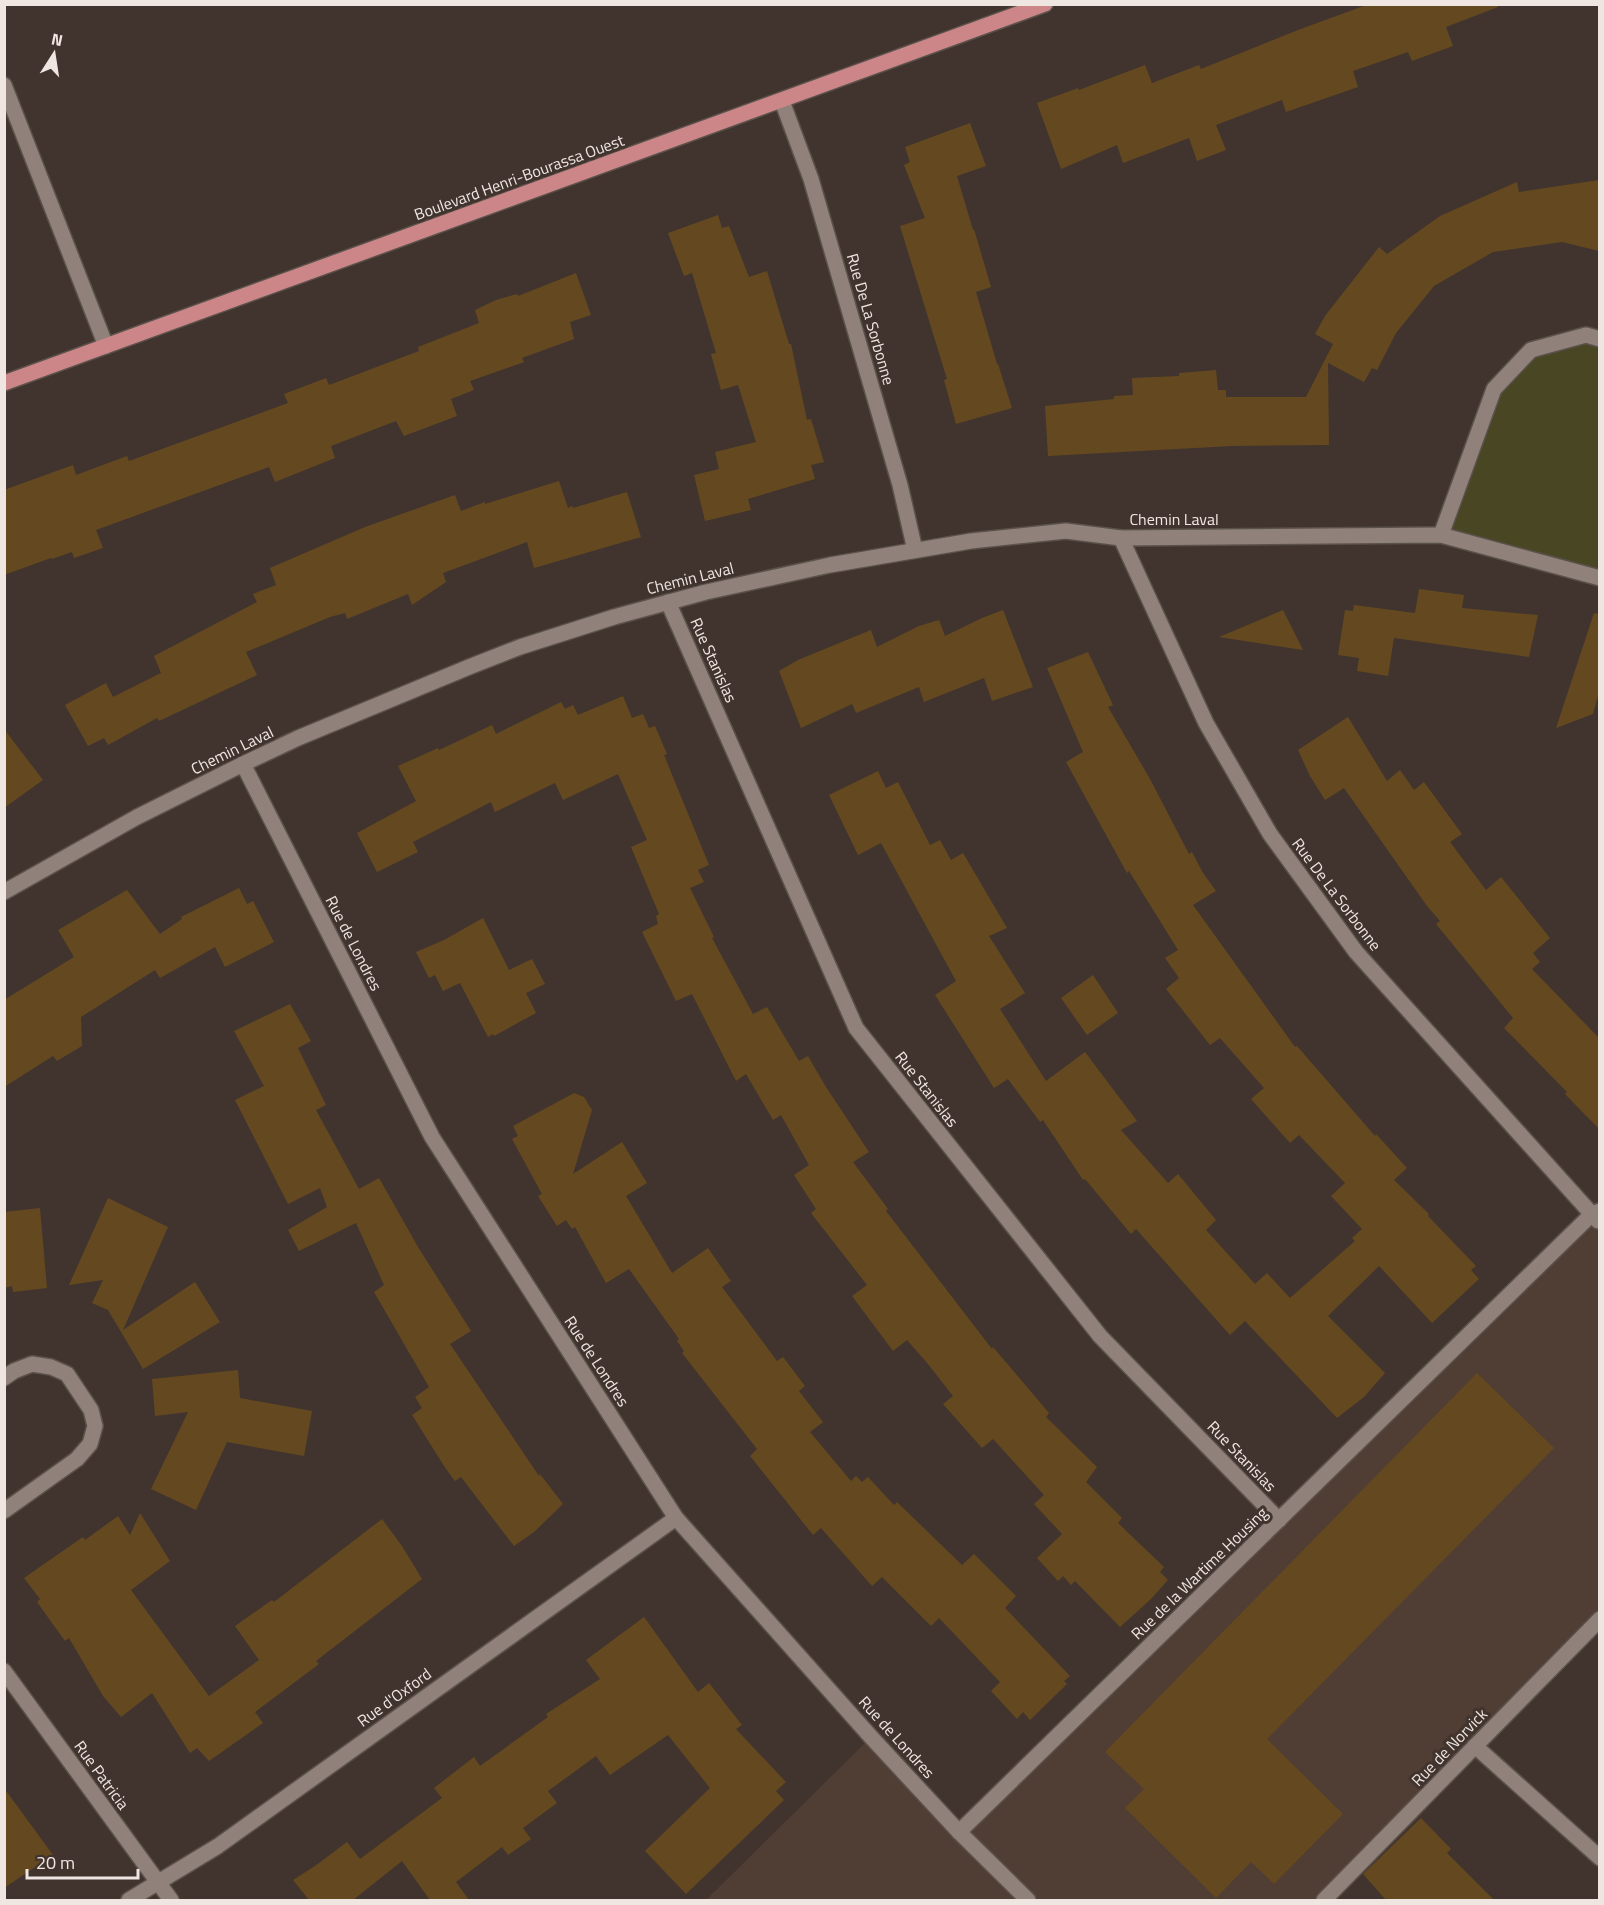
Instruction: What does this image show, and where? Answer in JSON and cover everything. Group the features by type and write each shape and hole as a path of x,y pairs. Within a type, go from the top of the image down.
{"main road":[{"name":"Boulevard Henri-Bourassa Ouest","path":"4,383 1045,4"}],"street":[{"path":"4,85 106,346"},
{"name":"Rue De La Sorbonne","path":"782,101 811,179 900,485 915,550"},
{"path":"1441,535 1494,389 1531,350 1586,335 1599,339"},
{"name":"Chemin Laval","path":"4,892 137,817 298,738 520,647 614,617 752,581 970,541 1066,531 1121,538 1441,535 1599,578"},
{"name":"Rue De La Sorbonne","path":"1121,538 1206,723 1270,834 1356,952 1597,1216"},
{"name":"Rue Stanislas","path":"668,602 856,1028 1100,1336 1279,1520"},
{"name":"Rue de Londres","path":"243,764 432,1137 676,1518 871,1737 959,1832 1028,1900"},
{"name":"Rue de la Wartime Housing","path":"959,1832 1279,1520 1597,1216"},
{"path":"4,1378 32,1364 51,1366 67,1374 91,1410 95,1426 90,1444 77,1459 4,1511"},
{"name":"Rue d'Oxford","path":"129,1900 218,1846 676,1518"},
{"name":"Rue de Norvick","path":"1324,1900 1599,1619"},
{"name":"Rue Patricia","path":"4,1671 171,1900"},
{"path":"1475,1746 1599,1858"}],"shaded area":[{"path":"1599,339 1599,578 1441,535 1494,389 1531,350"},
{"path":"1592,1214 1599,1222 1599,1619 1324,1900 706,1900 871,1737 959,1832"}],"building":[{"path":"1369,4 1498,4 1498,7 1446,27 1453,46 1412,61 1408,52 1353,71 1358,87 1286,112 1282,100 1216,125 1226,150 1197,161 1189,138 1123,163 1117,145 1061,169 1037,103 1145,65 1152,83 1199,65 1201,69"},
{"path":"970,123 986,166 957,176 991,287 976,292 1012,408 956,424 944,380 947,379 900,226 925,218 904,165 910,162 905,147"},
{"path":"1599,180 1599,251 1562,242 1493,252 1434,286 1396,333 1377,370 1372,368 1364,382 1328,363 1329,445 1232,446 1048,456 1045,406 1133,395 1132,378 1179,376 1179,373 1216,370 1218,390 1226,390 1226,397 1306,397 1333,344 1315,334 1325,316 1379,247 1387,254 1440,216 1517,182 1519,192"},
{"path":"718,215 722,228 729,226 749,277 767,271 789,344 791,344 807,420 811,419 824,462 811,465 815,479 748,499 751,510 705,521 694,475 719,469 715,452 756,442 738,385 721,390 711,354 716,353 692,273 684,276 668,233"},
{"path":"576,273 591,315 570,322 574,339 522,358 524,362 470,381 474,390 451,399 457,416 404,436 396,421 331,446 335,458 275,482 269,467 96,530 103,548 74,558 72,552 4,575 4,490 73,465 76,475 127,456 129,461 288,403 284,394 326,378 329,385 419,351 418,347 479,323 475,310 496,300 517,294 518,296"},
{"path":"559,481 568,508 627,492 641,537 534,568 527,542 443,573 446,582 412,605 408,594 347,619 345,613 330,617 246,652 257,675 159,721 157,718 108,745 104,738 88,746 65,705 106,683 113,697 161,673 154,656 257,602 253,594 276,585 270,568 365,527 455,495 461,511"},
{"path":"1419,589 1464,595 1462,608 1538,615 1529,657 1394,638 1388,676 1357,671 1359,658 1338,655 1345,610 1353,611 1354,605 1415,613"},
{"path":"1003,610 1033,687 992,701 984,678 924,702 919,687 856,713 852,704 801,728 779,671 798,660 871,630 877,647 919,626 939,620 945,636"},
{"path":"1283,610 1303,650 1219,637"},
{"path":"1594,613 1599,614 1599,692 1593,714 1556,728"},
{"path":"1088,652 1113,705 1108,707 1150,779 1189,854 1192,852 1216,891 1193,905 1295,1047 1297,1046 1375,1136 1376,1134 1407,1168 1394,1180 1429,1214 1428,1216 1476,1266 1471,1270 1479,1279 1432,1323 1379,1266 1328,1316 1385,1373 1364,1397 1337,1418 1245,1321 1230,1335 1136,1229 1131,1234 1085,1179 1083,1180 1043,1120 1040,1122 1008,1079 994,1088 935,995 956,981 881,843 858,855 829,795 878,771 886,788 898,782 930,845 940,840 951,860 963,853 1007,928 989,936 1025,993 1000,1009 1046,1081 1085,1052 1137,1121 1121,1130 1168,1183 1178,1174 1216,1220 1206,1230 1255,1284 1267,1273 1290,1298 1355,1241 1352,1238 1362,1229 1331,1196 1345,1183 1299,1135 1290,1143 1251,1099 1264,1088 1220,1038 1210,1045 1166,989 1179,978 1165,958 1178,950 1129,871 1127,873 1066,762 1083,752 1047,668"},
{"path":"623,696 632,718 643,714 649,728 655,726 667,754 664,755 709,865 698,870 704,882 690,888 714,937 712,938 753,1014 767,1007 799,1061 808,1056 869,1152 853,1162 888,1209 886,1211 992,1349 993,1347 1049,1413 1046,1417 1097,1467 1086,1482 1122,1518 1118,1523 1164,1567 1160,1572 1168,1580 1120,1627 1075,1581 1071,1585 1063,1576 1058,1581 1037,1558 1062,1534 1034,1504 1044,1495 993,1439 982,1448 943,1404 953,1396 928,1364 907,1340 893,1351 852,1296 867,1285 811,1213 816,1209 794,1175 809,1165 781,1115 773,1120 746,1074 736,1081 692,994 676,1001 642,932 658,924 656,916 659,914 631,847 647,840 618,774 563,800 555,783 495,812 491,802 413,842 418,852 377,872 357,833 416,801 398,766 492,725 496,734 561,702 565,709 573,705 578,715"},
{"path":"1348,717 1387,781 1400,770 1414,790 1424,782 1462,834 1450,842 1486,890 1501,877 1550,938 1533,953 1540,962 1532,969 1599,1038 1599,1129 1565,1094 1567,1092 1504,1028 1513,1018 1436,924 1440,921 1344,788 1325,800 1310,776 1298,750"},
{"path":"4,729 43,780 4,808"},
{"path":"239,888 247,904 253,901 274,942 225,967 215,947 160,978 155,970 81,1017 82,1046 57,1061 53,1056 4,1087 4,1000 74,957 58,930 127,890 160,934 182,919 181,917"},
{"path":"483,918 509,970 532,959 545,984 526,993 536,1013 488,1037 460,983 443,991 435,975 429,978 416,952 444,940"},
{"path":"1093,975 1118,1013 1087,1035 1061,998"},
{"path":"290,1004 311,1041 298,1048 326,1105 316,1110 359,1189 379,1178 418,1247 471,1331 450,1344 539,1476 540,1474 563,1504 534,1532 514,1546 461,1477 455,1481 412,1415 422,1408 415,1397 429,1387 374,1292 384,1285 356,1223 299,1251 288,1230 327,1207 320,1188 288,1204 235,1100 264,1086 234,1031"},
{"path":"574,1093 584,1097 592,1110 573,1174 622,1142 647,1183 626,1196 672,1273 708,1248 731,1281 722,1287 777,1361 783,1357 805,1386 799,1391 823,1422 810,1432 851,1481 856,1476 862,1482 868,1477 894,1505 897,1502 962,1565 974,1554 1016,1596 1005,1608 1070,1676 1064,1681 1067,1684 1030,1720 1023,1712 1017,1719 991,1691 1000,1682 939,1618 931,1626 882,1577 872,1586 821,1528 813,1535 750,1456 757,1449 682,1353 684,1351 677,1341 679,1339 629,1269 606,1283 575,1227 572,1229 566,1220 557,1226 538,1196 542,1194 512,1139 518,1136 513,1126"},
{"path":"108,1198 168,1227 123,1330 195,1282 220,1322 143,1369 108,1310 92,1303 103,1280 69,1285"},
{"path":"40,1208 47,1288 13,1292 12,1286 4,1288 4,1212"},
{"path":"238,1370 240,1398 312,1411 304,1456 227,1442 196,1510 151,1489 188,1412 155,1416 152,1379"},
{"path":"1477,1373 1554,1448 1267,1739 1343,1814 1274,1884 1251,1862 1216,1898 1125,1808 1144,1789 1105,1752"},
{"path":"140,1513 170,1561 131,1590 209,1696 259,1660 235,1626 272,1600 274,1602 382,1519 422,1579 316,1661 319,1664 255,1712 263,1723 209,1761 197,1748 190,1753 152,1693 121,1717 103,1696 69,1638 65,1641 37,1602 40,1599 24,1578 83,1537 85,1540 118,1516 130,1535"},
{"path":"644,1617 698,1692 709,1683 742,1725 736,1729 786,1782 776,1791 784,1800 686,1894 645,1851 710,1788 668,1735 610,1775 596,1756 548,1791 557,1803 523,1828 531,1839 508,1855 502,1847 456,1882 469,1900 430,1900 402,1861 353,1900 309,1900 293,1880 347,1842 360,1859 442,1798 434,1788 474,1757 480,1766 548,1717 546,1714 600,1679 586,1660"},
{"path":"4,1788 53,1855 4,1888"},
{"path":"1421,1818 1451,1849 1447,1853 1494,1900 1386,1900 1363,1874"}]}
